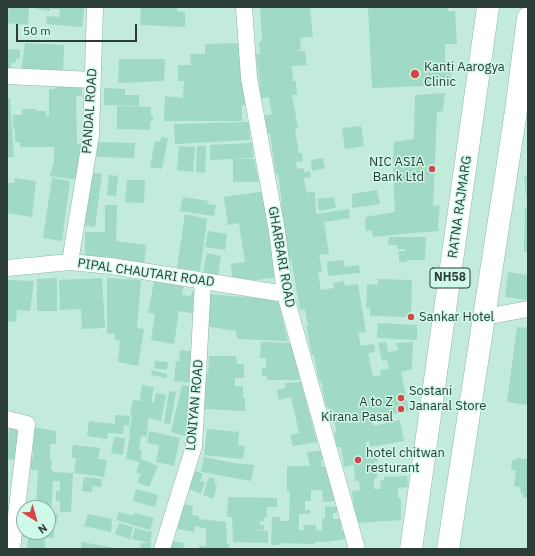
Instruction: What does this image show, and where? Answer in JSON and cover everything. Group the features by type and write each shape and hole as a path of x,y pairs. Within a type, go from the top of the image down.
{"highway":[{"name":"RATNA RAJMARG","path":"411,549 488,7"},
{"name":"NH58","path":"448,549 516,111 528,18"}],"street":[{"name":"PANDAL ROAD","path":"70,262 91,135 95,7"},
{"name":"GHARBARI ROAD","path":"244,7 249,78 277,231 285,294 357,549"},
{"path":"7,76 92,80"},
{"name":"PIPAL CHAUTARI ROAD","path":"7,268 70,262 111,266 285,294"},
{"name":"LONIYAN ROAD","path":"162,549 194,446 203,281"},
{"path":"484,317 528,309"},
{"path":"7,419 27,424 12,549"}],"building":[{"path":"9,7 29,7 28,25 7,23"},
{"path":"37,7 50,7 50,11 37,9"},
{"path":"52,7 84,7 82,27 46,24 47,16 59,17 60,9 52,9"},
{"path":"141,7 177,7 177,11 185,12 185,27 140,25"},
{"path":"260,7 310,7 313,37 300,38 301,50 291,51 305,51 307,65 292,66 293,81 296,81 297,95 292,95 298,128 295,129 299,153 302,153 303,161 296,162 297,169 304,168 304,172 310,171 311,177 304,178 307,193 315,191 316,214 349,209 350,218 324,222 329,254 319,255 322,271 318,272 321,290 334,288 333,283 344,281 345,286 358,284 366,332 358,333 361,346 374,344 375,352 368,353 373,377 381,375 380,370 389,369 387,360 382,361 378,343 386,342 388,352 398,350 396,343 413,342 412,369 401,372 409,411 371,418 373,426 400,420 404,441 370,447 369,441 366,442 368,454 376,453 378,462 374,462 374,468 377,468 377,478 374,479 374,489 381,489 380,481 384,480 384,477 407,476 408,487 398,488 398,498 401,498 401,520 356,523 352,491 360,490 359,481 355,481 354,465 344,467 341,447 337,447 334,433 337,432 329,407 326,407 314,355 312,355 306,326 308,326 305,309 300,310 291,259 289,260 280,204 282,204 278,174 276,175 270,133 267,134 263,116 272,114 269,97 261,98 256,54 260,54 259,42 262,41"},
{"path":"368,7 448,7 448,11 455,11 457,44 445,44 445,61 452,62 451,85 372,88"},
{"path":"25,43 64,45 63,74 21,73"},
{"path":"243,43 246,105 242,105 242,121 164,121 165,96 183,98 184,81 178,81 178,65 191,65 190,54 205,54 205,44"},
{"path":"7,49 20,50 20,59 16,59 15,63 11,63 11,74 7,74"},
{"path":"119,59 165,59 164,81 118,83"},
{"path":"55,85 82,85 82,96 76,96 77,144 83,144 79,180 50,176 54,161 54,147 20,147 20,142 15,142 13,115 22,115 22,109 36,109 36,111 46,111 46,116 49,116 49,89 55,89"},
{"path":"104,88 125,89 125,95 139,95 139,106 104,105"},
{"path":"445,93 443,111 437,112 433,206 440,205 439,231 373,237 372,230 366,231 365,217 395,212 393,166 394,142 414,139 415,95"},
{"path":"7,98 10,98 14,157 7,157"},
{"path":"117,106 151,107 151,116 153,116 153,121 150,121 150,130 117,129"},
{"path":"249,122 250,140 175,144 174,124"},
{"path":"361,126 364,146 345,149 342,128"},
{"path":"161,137 168,138 162,169 150,167 155,141 160,142"},
{"path":"97,142 135,143 134,158 97,157"},
{"path":"252,143 253,158 210,160 210,145"},
{"path":"179,146 195,147 193,172 177,170"},
{"path":"197,146 206,146 205,173 196,172"},
{"path":"323,158 325,168 312,171 311,160"},
{"path":"233,159 254,159 259,182 233,182"},
{"path":"88,172 102,174 95,227 81,225"},
{"path":"109,175 118,176 116,196 107,195"},
{"path":"528,175 528,206 527,206 524,176"},
{"path":"15,178 36,181 32,217 7,213 7,183 14,183"},
{"path":"52,178 70,181 62,241 43,238"},
{"path":"127,180 145,180 144,203 125,202"},
{"path":"377,190 380,204 352,208 352,194"},
{"path":"266,191 279,277 233,283 231,264 245,262 239,223 228,225 224,197"},
{"path":"183,197 208,201 207,204 216,205 214,216 180,211"},
{"path":"334,197 336,208 319,211 317,199"},
{"path":"105,205 117,205 116,241 146,245 144,268 85,260 85,232 105,232"},
{"path":"525,208 528,208 528,252 524,252"},
{"path":"185,214 207,219 200,271 177,268"},
{"path":"208,231 227,234 225,250 205,247"},
{"path":"389,237 426,237 425,260 407,260 407,262 399,262 399,251 405,251 405,249 397,249 397,245 388,245"},
{"path":"207,253 221,256 218,275 203,272"},
{"path":"344,260 344,267 359,265 360,273 328,276 327,262"},
{"path":"508,272 528,275 528,300 505,297"},
{"path":"57,278 57,311 37,311 37,279"},
{"path":"102,278 105,328 82,329 81,309 60,310 59,280"},
{"path":"107,278 141,280 137,328 144,329 138,366 118,362 120,341 115,340 115,334 107,333"},
{"path":"378,279 412,280 411,317 370,316 370,308 366,308 367,284 378,285"},
{"path":"7,280 34,281 30,311 17,310 16,322 7,321"},
{"path":"154,281 184,286 182,295 191,296 192,291 199,292 196,314 179,311 174,344 151,340 155,314 148,313"},
{"path":"208,294 278,300 288,341 237,339 236,331 204,326"},
{"path":"378,323 417,325 417,340 377,338"},
{"path":"517,327 528,328 528,405 507,402"},
{"path":"261,342 293,343 300,380 267,380 267,376 262,376 262,368 266,368 266,358 260,358"},
{"path":"180,350 197,352 194,383 174,381 176,361 179,362"},
{"path":"209,356 236,356 237,364 244,364 244,378 235,378 235,386 243,386 245,411 203,409 204,374 208,374"},
{"path":"155,361 168,362 167,370 154,368"},
{"path":"152,370 167,374 166,378 151,375"},
{"path":"301,382 317,442 293,446 290,435 299,433 291,397 279,400 277,390 286,388 285,383"},
{"path":"142,385 154,387 151,402 154,403 156,393 166,395 161,421 148,418 147,437 141,436 139,449 142,450 140,462 126,459 132,417 130,415 133,400 140,401"},
{"path":"182,385 194,387 189,437 171,432"},
{"path":"169,391 176,392 170,424 164,423"},
{"path":"115,415 130,416 129,426 124,425 123,434 108,433 107,439 87,436 89,421 115,424"},
{"path":"33,427 56,431 56,444 50,444 50,459 52,459 51,470 53,470 53,472 73,473 71,512 60,512 60,501 56,501 56,491 60,491 60,481 53,481 52,500 36,500 38,470 31,470 31,458 33,458"},
{"path":"9,428 23,429 16,460 7,459"},
{"path":"207,429 239,432 238,445 245,446 243,459 204,455"},
{"path":"149,431 180,438 174,466 156,462 159,445 147,443"},
{"path":"114,437 125,438 123,455 111,453"},
{"path":"73,445 100,448 98,459 107,460 104,477 74,473 76,458 71,458"},
{"path":"324,450 326,458 321,460 322,467 329,467 336,501 323,502 322,490 311,490 311,501 305,501 305,510 310,510 310,514 299,514 299,530 304,530 303,525 316,525 316,530 322,531 322,518 325,519 325,506 337,507 337,513 333,513 333,519 342,519 341,531 345,531 345,539 315,542 315,544 279,543 279,545 271,545 272,517 280,517 280,521 289,521 290,492 287,492 287,466 310,466 307,452"},
{"path":"204,457 254,465 251,481 201,472"},
{"path":"516,458 528,459 528,498 523,497 523,493 520,492 521,487 514,486 516,470 511,470 512,460 516,460"},
{"path":"141,459 158,466 149,487 137,482 141,474 136,472"},
{"path":"192,470 203,474 200,481 205,482 201,494 187,488"},
{"path":"84,477 102,479 101,487 93,486 92,492 82,491"},
{"path":"209,477 215,479 214,483 217,485 213,499 203,495"},
{"path":"136,489 158,495 155,507 133,501"},
{"path":"228,497 277,498 277,507 267,507 267,517 264,517 264,521 260,521 260,525 264,525 264,530 248,530 268,531 268,543 233,542 232,517 227,517"},
{"path":"183,504 193,506 192,515 199,516 199,519 226,522 227,544 229,544 229,549 199,549 199,546 206,546 206,529 195,526 194,532 178,529"},
{"path":"119,512 133,516 134,513 154,518 150,530 116,520"},
{"path":"56,514 58,514 56,523"},
{"path":"88,514 112,519 111,532 84,526"},
{"path":"119,523 133,527 130,539 115,534"},
{"path":"135,528 152,532 150,543 132,539"},
{"path":"28,540 45,540 45,549 27,549"},
{"path":"171,541 184,543 183,549 169,549"},
{"path":"82,542 115,548 115,549 81,549"},
{"path":"141,543 151,543 150,549 140,549"}],"place":[{"name":"Kanti Aarogya Clinic","path":"415,74"},
{"name":"NIC ASIA Bank Ltd","path":"432,169"},
{"name":"Sankar Hotel","path":"411,317"},
{"name":"Sostani Janaral Store","path":"401,398"},
{"name":"A to Z Kirana Pasal","path":"401,409"},
{"name":"hotel chitwan resturant","path":"358,460"}]}
